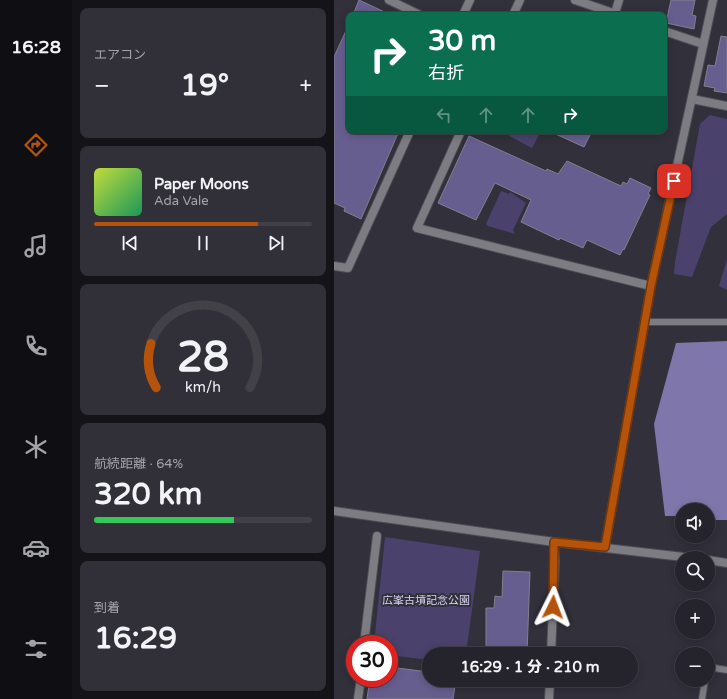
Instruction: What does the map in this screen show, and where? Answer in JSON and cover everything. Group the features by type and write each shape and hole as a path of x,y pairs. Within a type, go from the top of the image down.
{"street":[{"path":"388,0 414,12"},
{"path":"464,12 470,0"},
{"path":"514,12 520,0"},
{"path":"575,0 611,12"},
{"path":"617,12 619,0"},
{"path":"605,547 651,286 713,0"},
{"path":"667,32 703,44"},
{"path":"692,99 727,106"},
{"path":"334,266 348,268 409,134"},
{"path":"460,134 417,228 651,286"},
{"path":"334,511 554,542 675,556"},
{"path":"365,635 377,536"},
{"path":"551,647 555,561 554,542"},
{"path":"715,561 727,562"},
{"path":"358,699 360,687"},
{"path":"549,699 550,687"}],"lane":[{"path":"644,322 727,322"},
{"path":"715,668 727,670"},
{"path":"702,699 704,687"}],"green space":[{"path":"710,115 727,119 727,214 711,227 692,277 674,274 700,124"},
{"path":"506,134 539,134 532,148"},
{"path":"501,191 509,194 510,192 526,203 513,230 515,234 488,226 486,224"},
{"path":"727,259 727,290 719,286"},
{"name":"広峯古墳記念公園","path":"385,537 480,551 467,647 422,647 422,659 398,656 398,635 375,635"}],"shaded area":[{"path":"727,341 727,520 715,520 715,503 675,503 675,516 665,516 654,424 676,343"}],"building":[{"path":"359,0 385,12 354,12"},
{"path":"671,0 695,0 692,15 696,16 694,29 667,23"},
{"path":"346,31 346,134 398,134 361,219 344,211 345,208 334,203 334,57"},
{"path":"721,36 727,37 727,93 714,91 715,88 704,86 708,65 715,66"},
{"path":"556,134 590,134 584,147"},
{"path":"469,136 546,171 547,169 558,174 567,161 621,186 623,182 627,184 630,178 651,188 648,194 650,195 624,250 623,249 620,255 587,240 583,248 560,238 559,240 521,222 531,200 495,183 476,220 438,203"},
{"path":"503,571 530,572 527,647 486,647 486,608 494,608 495,596 502,597"},
{"path":"398,668 422,671 422,687 455,687 453,699 367,699 369,687 398,687"}],"route":[{"path":"553,607 555,561 554,542 605,547 651,286 674,181"}]}
